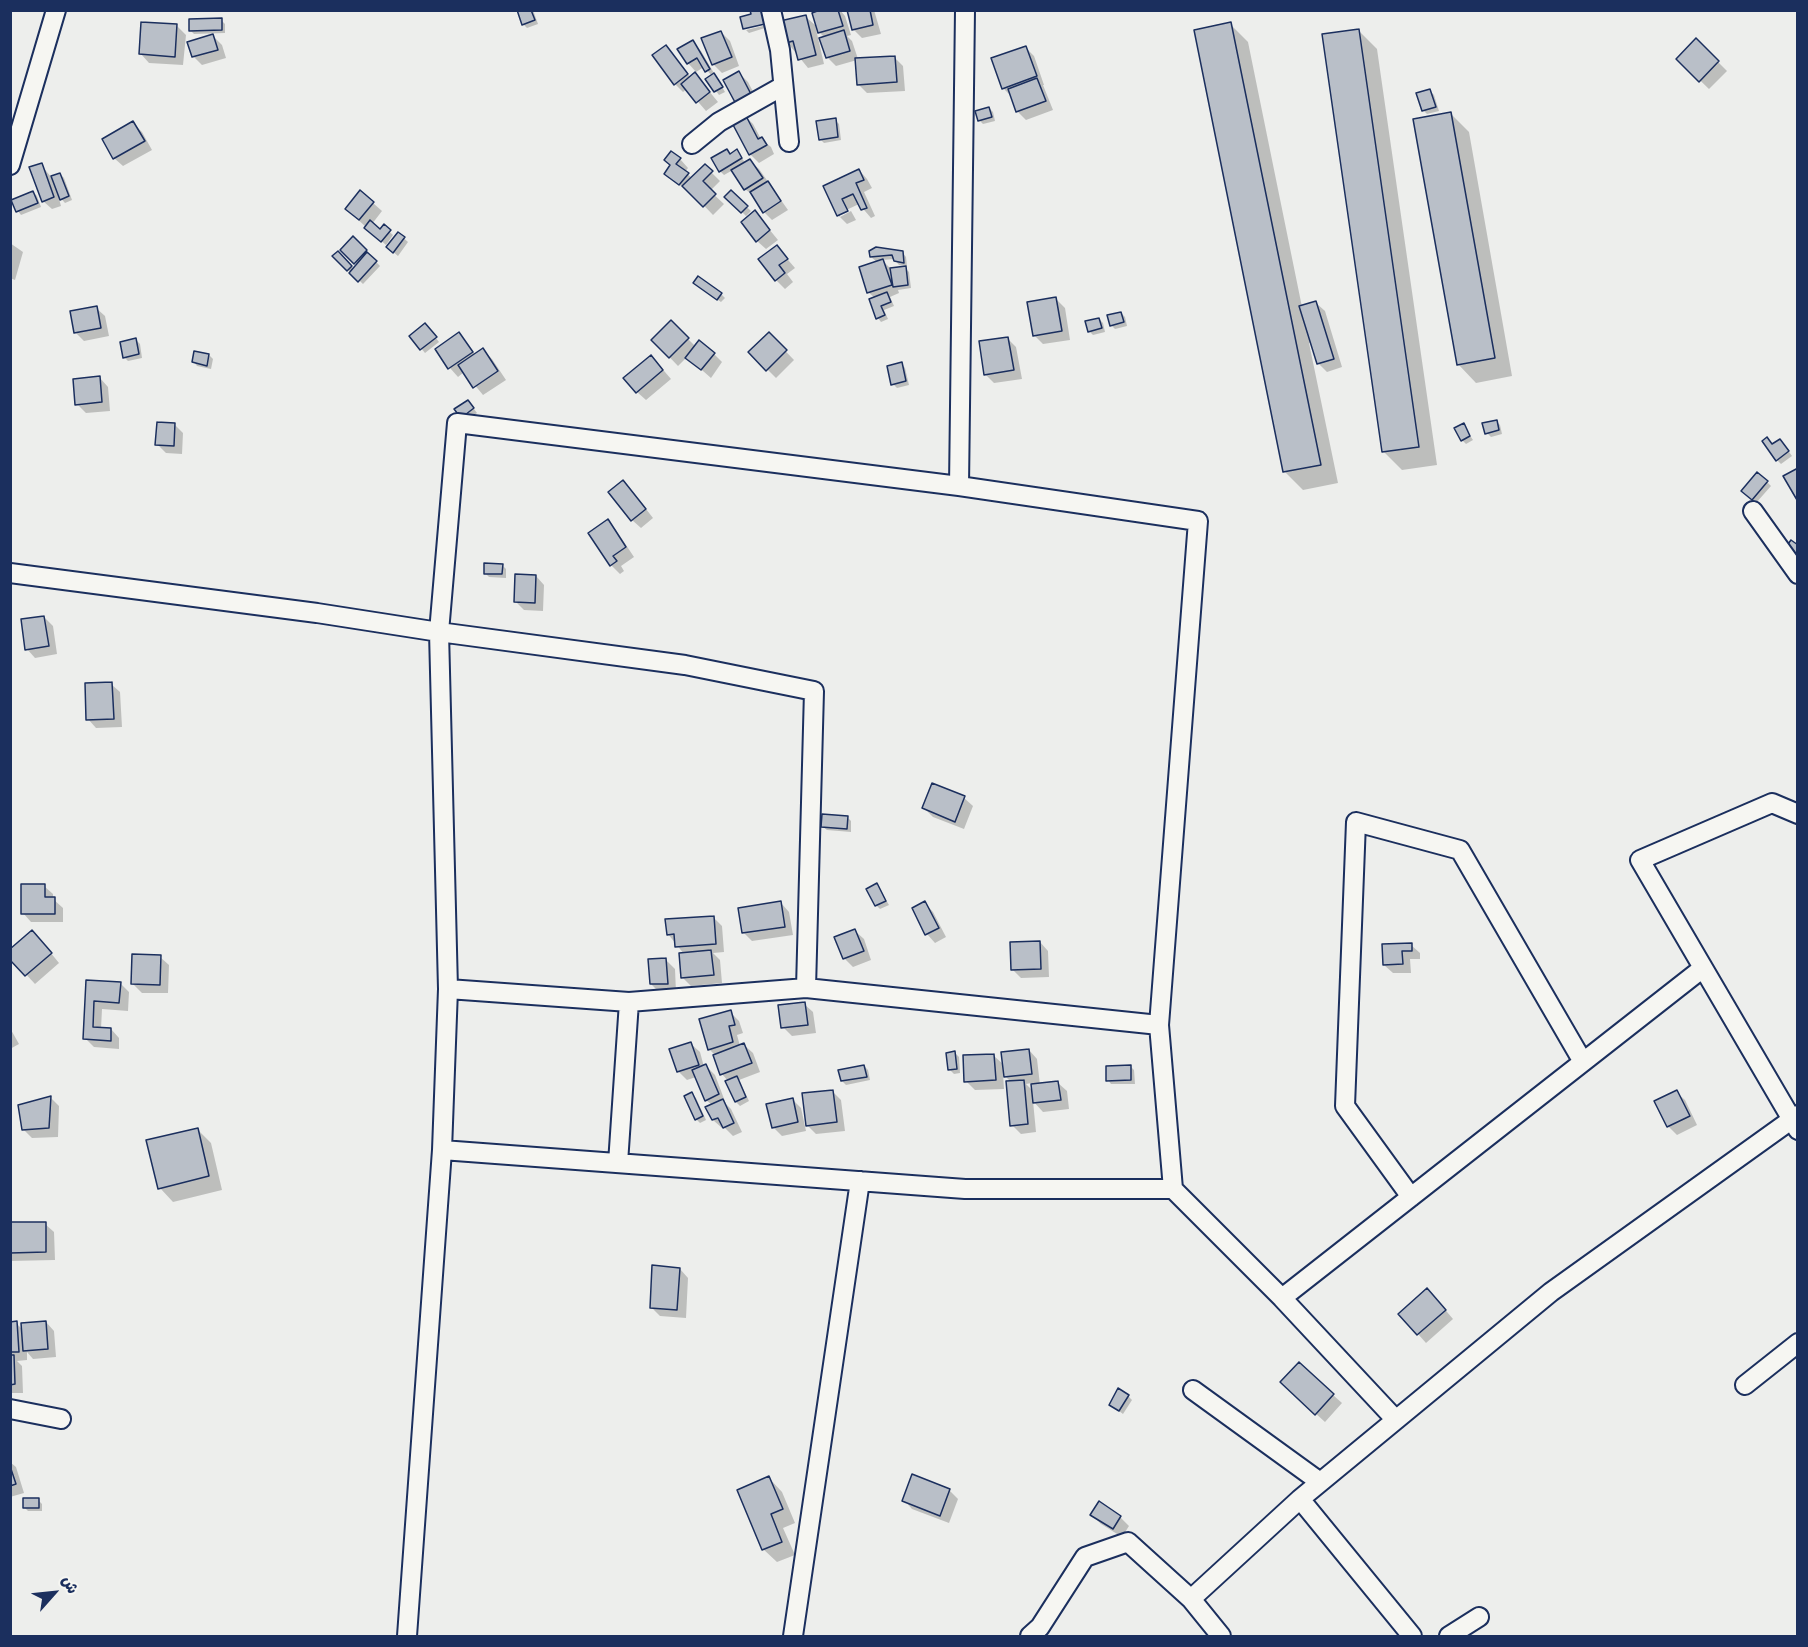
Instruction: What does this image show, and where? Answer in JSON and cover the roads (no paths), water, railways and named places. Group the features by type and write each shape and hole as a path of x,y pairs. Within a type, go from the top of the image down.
{"street":[{"path":"10,165 56,10"},
{"path":"771,10 780,50 789,142"},
{"path":"959,486 965,10"},
{"path":"692,144 719,122 783,86"},
{"path":"407,1636 442,1150 448,989 439,632 457,423 959,486 1198,521 1159,1025 1173,1189 1282,1298 1396,1420"},
{"path":"1753,511 1797,574"},
{"path":"10,573 685,665 814,691 806,988"},
{"path":"1191,1599 1300,1499 1551,1292 1795,1122 1641,860 1772,804 1797,814"},
{"path":"1411,1197 1345,1106 1356,822 1460,850 1583,1062"},
{"path":"1282,1298 1703,968"},
{"path":"448,989 629,1002 806,988 1159,1025"},
{"path":"618,1163 629,1002"},
{"path":"442,1150 965,1189 1173,1189"},
{"path":"793,1636 860,1181"},
{"path":"1745,1385 1797,1343"},
{"path":"1193,1390 1320,1482"},
{"path":"10,1409 61,1419"},
{"path":"1300,1499 1412,1636"},
{"path":"1030,1636 1040,1627 1085,1557 1128,1542 1191,1599 1221,1636"},
{"path":"1449,1636 1479,1617"}]}
